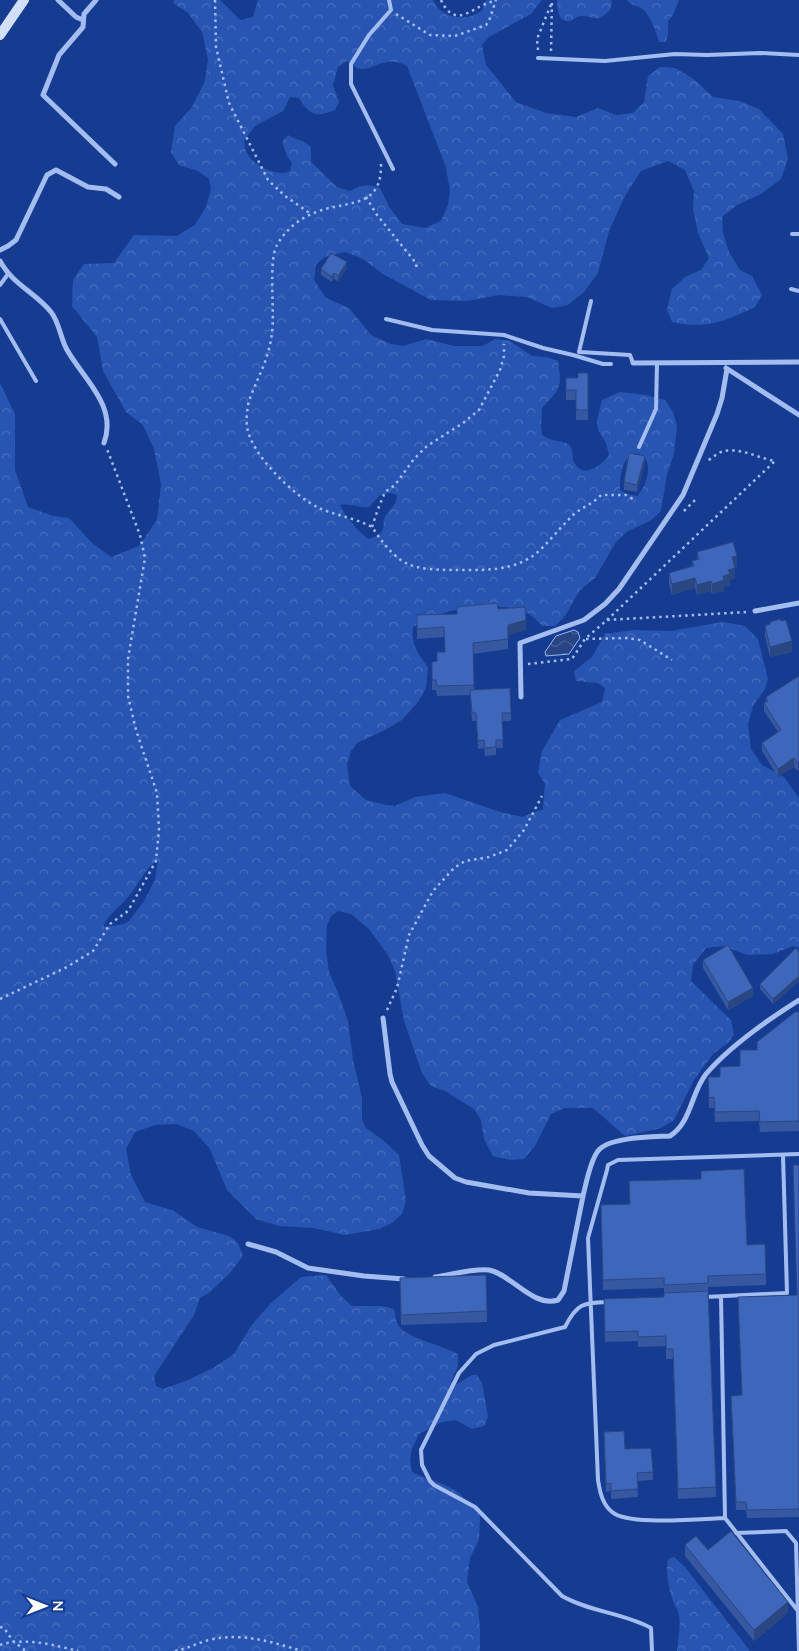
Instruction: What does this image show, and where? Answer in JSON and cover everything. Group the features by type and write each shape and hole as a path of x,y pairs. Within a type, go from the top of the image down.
{"street":[{"path":"0,34 24,0"},
{"path":"58,0 76,17 82,20"},
{"path":"96,0 84,14 82,20 83,27 59,54 43,95 115,164"},
{"path":"0,250 16,240 47,175 56,170 88,187 106,189 119,197"},
{"path":"0,261 8,274 55,318 66,347 105,407 107,431 104,443"},
{"path":"633,363 799,362"},
{"path":"724,363 727,369 799,415"},
{"path":"521,697 520,643 584,620 606,604 620,589 683,495 717,414 727,369"},
{"path":"756,611 799,603"},
{"path":"427,1278 487,1270 529,1294 549,1301 558,1300 564,1291 583,1196 594,1157 602,1146 613,1142 670,1136 675,1133 682,1125 699,1085 712,1068 752,1033 799,1000"},
{"path":"383,1018 392,1082 422,1145 429,1156 442,1169 455,1178 466,1182 500,1189 529,1193 583,1196"},
{"path":"248,1244 276,1252 308,1268 364,1276 409,1279"}],"lane":[{"path":"389,0 391,10 369,36 351,64 351,84 393,169"},
{"path":"538,58 605,61 675,54 760,53 799,55"},
{"path":"792,234 799,234"},
{"path":"0,284 8,274"},
{"path":"791,289 799,291"},
{"path":"578,354 591,301"},
{"path":"0,319 36,381"},
{"path":"386,319 432,330 504,336 543,348 578,354 630,355 633,363"},
{"path":"578,354 603,364 611,364"},
{"path":"638,447 656,409 657,363"},
{"path":"725,1518 647,1520 616,1514 604,1501 598,1480 588,1238 608,1165 618,1160 799,1154"},
{"path":"702,1298 787,1293 783,1155"},
{"path":"721,1297 725,1518 798,1611"},
{"path":"609,1302 591,1303 576,1308 565,1327 494,1345 476,1354 459,1373 421,1450 422,1465 430,1481 475,1507 562,1596 572,1602 640,1622 652,1628 652,1651"},
{"path":"736,1533 786,1531 796,1543 799,1651"}],"path":[{"path":"215,0 216,47 229,103 268,180 284,196 311,214"},
{"path":"441,0 450,13 467,15 484,4 496,0"},
{"path":"391,10 430,35 454,36 486,25 496,0"},
{"path":"538,58 537,39 552,1"},
{"path":"551,59 552,1"},
{"path":"381,162 381,172 376,188 360,202 323,209 302,218 288,229 276,246 272,333 266,361 248,404 247,426 255,446 264,459 298,495 319,508 372,527 382,542 407,564 443,570 500,570 523,561 540,550 578,510 601,495 626,495 633,499"},
{"path":"366,197 381,221 416,263 417,270"},
{"path":"372,527 385,492 395,485 414,459 426,446 463,423 479,410 500,370 504,356 504,336"},
{"path":"0,999 67,967 93,951 110,924 128,911 156,861 159,829 157,793 136,730 128,696 128,659 145,558 140,535 104,443"},
{"path":"520,665 572,659 585,639 775,461 758,458 756,455 742,452 722,451 700,466"},
{"path":"681,514 696,499"},
{"path":"607,620 756,611"},
{"path":"585,639 626,638 640,640 672,660"},
{"path":"383,1018 397,988 404,950 409,936 433,891 454,868 465,862 488,857 506,850 524,830 542,796"},
{"path":"0,1627 4,1628 13,1641 26,1651"},
{"path":"175,1651 184,1650 210,1640 237,1636 264,1640 302,1651"},
{"path":"0,1645 13,1641 54,1644 78,1651"}],"green space":[{"path":"174,0 220,0 240,20 253,17 258,0 433,0 442,12 451,16 469,17 482,11 486,0 542,0 531,14 489,37 482,45 486,65 516,102 546,113 576,117 598,108 616,115 633,113 644,102 648,76 660,67 675,68 695,80 713,97 739,101 759,109 783,134 788,159 781,179 761,194 737,205 722,217 723,233 729,252 740,270 752,276 762,295 755,307 715,323 694,325 672,322 667,309 672,289 685,277 701,270 709,258 698,233 693,209 694,191 685,170 668,161 641,171 625,196 609,231 598,273 584,292 568,305 552,308 527,297 499,295 467,301 431,300 383,274 363,259 345,252 325,257 316,264 314,280 326,298 349,308 371,335 391,344 404,346 426,339 454,346 483,346 495,339 510,341 532,356 546,357 558,361 559,387 542,408 542,435 568,444 572,450 574,462 582,470 592,469 602,463 609,455 606,443 598,430 597,420 602,400 620,392 646,395 665,400 673,412 677,426 674,454 667,474 661,511 650,521 628,531 616,542 595,578 580,590 565,616 555,626 542,626 521,610 491,606 450,611 425,620 413,627 413,639 416,648 428,667 426,688 418,702 402,720 357,743 351,751 347,764 350,786 366,800 386,805 395,806 415,797 445,793 500,812 522,817 543,809 545,784 538,773 542,751 560,720 602,702 605,688 598,683 576,681 574,671 592,657 605,634 634,630 671,631 723,622 745,626 758,639 768,679 765,689 753,706 748,724 751,749 762,765 784,777 799,798 799,948 793,946 773,954 747,955 724,946 706,948 693,965 691,981 731,1020 734,1034 729,1042 713,1054 694,1080 674,1120 661,1128 625,1136 593,1108 565,1108 551,1114 535,1146 524,1159 510,1160 493,1156 484,1139 481,1120 474,1109 445,1091 431,1086 422,1073 404,1021 395,971 388,955 369,929 351,914 338,911 331,916 327,925 326,950 329,972 348,1021 353,1060 362,1098 362,1120 366,1128 399,1155 406,1201 402,1214 392,1223 379,1229 345,1235 314,1228 279,1226 256,1219 227,1190 210,1149 194,1131 176,1124 155,1125 135,1132 126,1149 131,1175 145,1202 174,1211 197,1227 229,1236 238,1243 243,1256 229,1274 210,1292 200,1298 194,1315 154,1376 156,1386 163,1389 213,1368 234,1354 251,1326 270,1304 301,1277 326,1275 340,1295 352,1306 382,1306 394,1309 397,1323 402,1330 458,1354 458,1366 451,1382 457,1384 472,1375 477,1375 482,1383 488,1417 484,1426 472,1429 456,1420 442,1422 419,1434 412,1449 410,1460 412,1472 456,1491 480,1516 479,1540 470,1558 467,1582 478,1607 480,1651 0,1651 0,383 15,414 15,470 28,507 53,516 69,518 92,543 111,557 139,546 157,520 161,484 154,449 143,425 126,412 103,371 97,337 72,306 73,280 84,264 114,263 134,235 177,236 195,225 206,207 211,189 209,179 198,171 179,165 171,152 175,126 192,107 205,81 208,59 202,32 188,13 173,3","holes":["347,61 362,69 391,62 407,66 446,167 450,191 448,205 441,221 425,228 402,224 390,208 380,188 365,186 350,191 337,187 311,162 311,147 288,135 282,142 287,156 292,163 290,171 284,173 270,171 257,164 247,154 244,140 255,126 283,111 290,97 299,98 306,108 314,113 323,114 335,110 339,102 333,85 338,67","635,453 642,455 648,465 647,478 637,496 620,490 622,469 630,456","391,493 397,495 397,499 384,519 382,531 368,539 352,524 340,505 369,507 380,495","158,860 155,880 144,901 129,921 124,924 104,927 107,920 128,897 153,863"]},
{"path":"557,0 611,0 612,3 610,10 602,17 579,16 566,21 559,14"},
{"path":"627,0 679,0 673,15 668,21 666,42 659,42 652,23 644,10"},
{"path":"674,1557 685,1567 750,1651 677,1651 680,1620 670,1591 667,1570 668,1559"}],"water":[{"path":"574,630 578,632 580,638 569,654 546,656 545,652 556,636"}],"building":[{"path":"331,253 347,262 338,276 334,273 332,277 321,269"},
{"path":"578,373 588,373 588,410 576,410 576,390 566,390 566,378 578,378"},
{"path":"629,453 645,456 637,485 624,482"},
{"path":"733,542 737,556 732,557 735,568 728,570 730,574 723,576 724,580 712,584 711,581 697,585 695,578 672,584 669,573 694,566 692,561 699,559 697,552"},
{"path":"497,603 498,609 525,607 526,620 508,625 508,639 473,643 474,685 437,686 436,680 432,680 432,662 437,661 437,652 445,652 444,627 417,629 417,615 457,614 457,607"},
{"path":"780,619 781,621 786,620 792,641 770,647 765,626 770,624 770,622"},
{"path":"799,676 799,762 794,758 778,769 762,743 781,730 764,703 768,701 766,697"},
{"path":"510,688 511,713 502,713 503,740 496,740 496,747 485,748 484,740 478,741 476,713 472,713 470,690"},
{"path":"728,945 753,988 728,1002 703,960"},
{"path":"796,948 799,952 799,976 773,999 760,984"},
{"path":"795,1012 799,1012 799,1121 760,1122 759,1111 715,1112 714,1097 709,1098 708,1077 720,1077 720,1067 740,1066 740,1050 757,1050 757,1042"},
{"path":"793,1165 799,1165 799,1509 747,1510 746,1502 736,1502 731,1396 742,1395 738,1297 797,1295"},
{"path":"744,1169 747,1245 765,1244 766,1274 708,1276 708,1283 664,1285 664,1278 603,1280 601,1205 630,1204 629,1181 701,1179 701,1171"},
{"path":"486,1275 487,1311 401,1315 400,1278"},
{"path":"708,1291 716,1487 678,1489 673,1349 666,1349 666,1336 638,1337 638,1331 605,1332 604,1299 664,1297 664,1293"},
{"path":"624,1431 625,1449 651,1448 653,1472 637,1473 638,1489 611,1491 611,1483 606,1484 604,1432"},
{"path":"731,1531 788,1602 754,1630 685,1545 696,1536 708,1550"}]}
